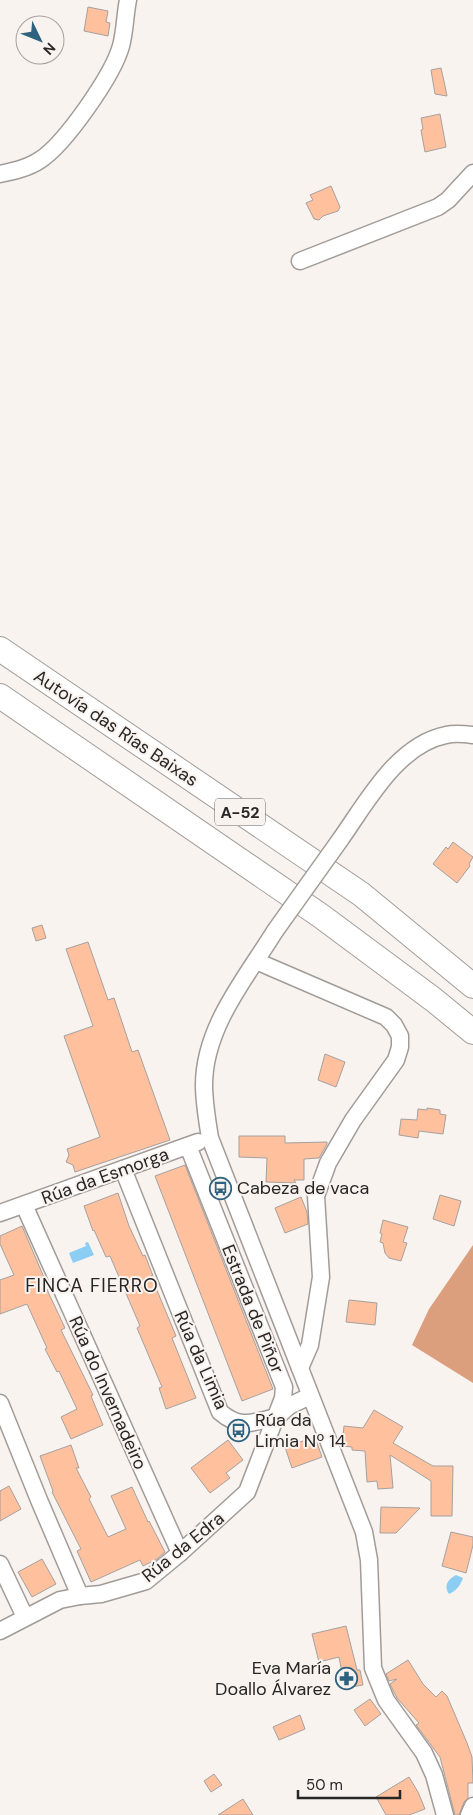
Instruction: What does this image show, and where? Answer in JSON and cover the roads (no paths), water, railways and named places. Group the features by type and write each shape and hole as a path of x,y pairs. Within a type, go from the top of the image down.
{"highway":[{"name":"Autovía das Rías Baixas","path":"0,649 361,894 473,986"},
{"name":"A-52","path":"0,696 322,916 434,1000 473,1032"}],"street":[{"path":"0,174 18,170 40,161 76,122 113,68 122,44 128,0"},
{"path":"300,261 432,210 448,200 473,173"},
{"path":"444,1815 434,1775 424,1753 386,1700 372,1668 368,1560 364,1532 210,1138 204,1084 208,1051 221,1017 275,931 393,767 420,744 447,734 473,735"},
{"path":"256,961 386,1017 394,1025 400,1036 400,1047 396,1060 348,1129 328,1163 316,1196 322,1277 310,1345 300,1368"},
{"name":"Rúa da Esmorga","path":"0,1213 210,1138"},
{"name":"Estrada de Piñor","path":"188,1146 284,1388 284,1398 277,1417"},
{"name":"Rúa da Limia","path":"123,1169 220,1412 229,1420 242,1424 277,1417"},
{"path":"210,1202 232,1193"},
{"name":"Rúa do Invernadeiro","path":"24,1205 180,1553"},
{"path":"277,1417 289,1406 310,1396"},
{"path":"0,1403 80,1596"},
{"name":"Rúa da Edra","path":"0,1630 60,1600 101,1594 146,1581 248,1492 277,1417"},
{"path":"0,1564 25,1618"},
{"path":"469,1815 473,1806"}],"water":[{"path":"88,1242 94,1255 73,1263 69,1253 86,1246 85,1243"},
{"path":"456,1575 463,1578 458,1588 449,1594 446,1588 447,1583"}],"place":[{"name":"Cabeza de vaca","path":"221,1188"},
{"name":"Rúa da Limia Nº 14","path":"239,1430"},
{"name":"Eva María Doallo Álvarez","path":"347,1678"}],"district":[{"name":"FINCA FIERRO","path":"92,1285"}]}
